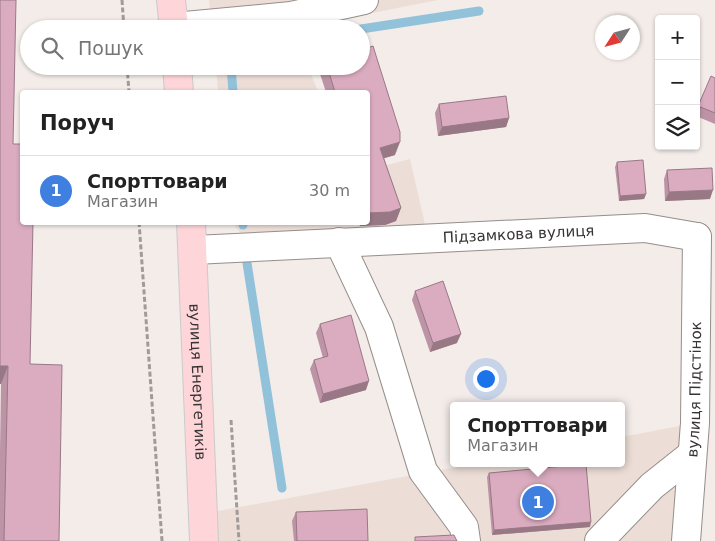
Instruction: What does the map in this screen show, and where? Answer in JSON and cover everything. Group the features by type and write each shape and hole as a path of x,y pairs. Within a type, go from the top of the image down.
{"main road":[{"path":"171,0 173,20"},
{"path":"178,75 179,90"},
{"name":"вулиця Енергетиків","path":"192,225 204,541"}],"street":[{"path":"252,20 291,16 364,0"},
{"name":"Підзамкова вулиця","path":"194,250 645,228 706,233"},
{"name":"вулиця Підстінок","path":"686,541 706,233"},
{"path":"340,242 379,327 423,471 464,527 466,541"},
{"path":"600,541 652,486 691,455"}],"path":[{"path":"122,0 123,20"},
{"path":"128,75 129,90"},
{"path":"139,225 162,541"}],"shaded area":[{"path":"209,0 438,0 337,20 211,20"},
{"path":"217,75 311,75 317,90 218,90"},
{"path":"410,159 430,246 264,260 234,225 370,225 370,169"},
{"path":"695,423 686,541 204,541 202,514 456,467 625,467 625,436"}],"building":[{"path":"0,0 16,0 13,144 20,144 20,225 33,225 30,364 62,365 59,541 4,541 8,366 0,366"},
{"path":"373,46 400,132 400,142 380,148 401,208 390,212 370,213 370,90 334,90 330,75 370,75 370,47"},
{"path":"711,76 715,78 715,113 700,107 700,101"},
{"path":"506,96 509,118 442,127 439,104"},
{"path":"643,160 646,194 620,196 617,162"},
{"path":"712,168 713,190 669,192 667,170"},
{"path":"443,281 461,334 433,343 415,291"},
{"path":"351,315 369,381 323,394 314,360 328,356 320,324"},
{"path":"554,467 586,467 591,522 494,530 489,473"},
{"path":"367,509 368,541 297,541 296,512"},
{"path":"454,535 457,541 415,541 415,537"}],"waterway":[{"path":"370,28 479,11"},
{"path":"232,75 233,90"},
{"path":"247,263 282,488"}],"place":[{"name":"Спорттовари","path":"538,502"}]}
